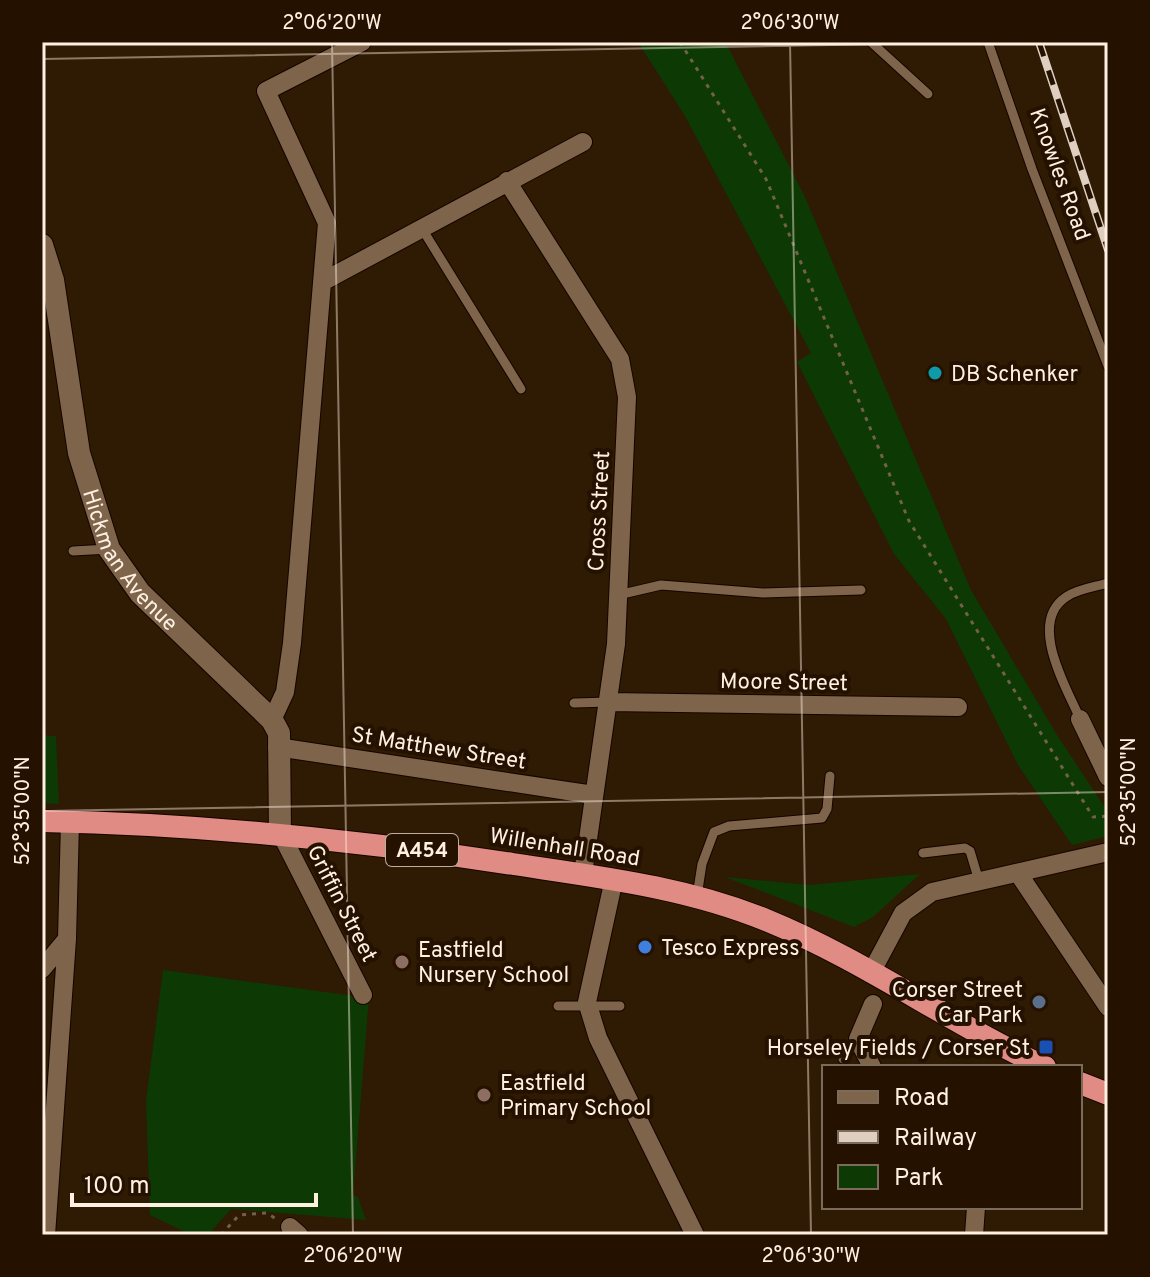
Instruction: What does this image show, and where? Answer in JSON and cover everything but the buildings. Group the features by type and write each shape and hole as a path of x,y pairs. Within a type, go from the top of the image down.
{"highway":[{"name":"Willenhall Road","path":"42,821 280,832 614,879 697,896 767,920 872,971"},
{"name":"A454","path":"872,971 1034,1065"},
{"path":"1082,1084 1108,1094"}],"street":[{"path":"280,832 279,733 272,720 285,692 292,643 327,223 266,91 362,42"},
{"path":"322,282 583,142"},
{"name":"Cross Street","path":"507,181 620,359 627,397 618,595 609,702 583,874"},
{"name":"Hickman Avenue","path":"42,245 53,280 79,453 109,549 140,593 272,720"},
{"name":"Moore Street","path":"609,702 958,707"},
{"path":"1080,719 1103,753 1108,777"},
{"name":"St Matthew Street","path":"277,747 594,795"},
{"path":"46,1235 48,1113 67,939 70,822"},
{"name":"Griffin Street","path":"280,832 363,995"},
{"path":"872,971 903,913 932,892 1108,852"},
{"path":"1018,873 1108,1007"},
{"path":"614,879 588,1005 598,1038 695,1235"},
{"path":"42,969 67,939"},
{"path":"871,1065 858,1039 873,1004"},
{"path":"974,1235 976,1209"}],"lane":[{"path":"871,42 928,94"},
{"name":"Knowles Road","path":"988,42 1108,366"},
{"path":"421,227 521,389"},
{"path":"73,551 109,549"},
{"path":"1080,719 1051,648 1049,626 1054,609 1066,596 1108,583"},
{"path":"618,595 661,585 763,593 861,590"},
{"path":"574,703 609,702"},
{"path":"697,896 702,864 714,832 729,826 822,818 827,809 830,776"},
{"path":"923,853 965,848 970,851 979,881"},
{"path":"558,1006 620,1006"},
{"path":"843,1059 858,1039"}],"path":[{"path":"680,42 766,179 909,521 1093,817 1108,816"},
{"path":"221,1235 239,1215 267,1213 294,1231"}],"green space":[{"path":"638,42 725,42 805,197 971,590 1057,735 1108,812 1108,836 1072,845 1018,765 946,619 894,554 797,362 811,353 685,116"},
{"path":"42,735 56,736 59,804 42,803"},
{"path":"920,874 873,917 854,927 725,877 810,885"},
{"path":"163,970 369,998 353,1195 358,1197 366,1220 231,1209 208,1235 191,1235 150,1215 146,1101"}],"railway":[{"path":"1039,42 1108,250"}],"place":[{"name":"DB Schenker","path":"935,373"},
{"name":"Tesco Express","path":"645,947"},
{"name":"Eastfield Nursery School","path":"402,962"},
{"name":"Corser Street Car Park","path":"1039,1002"},
{"name":"Horseley Fields / Corser St","path":"1046,1047"},
{"name":"Eastfield Primary School","path":"484,1095"}]}
